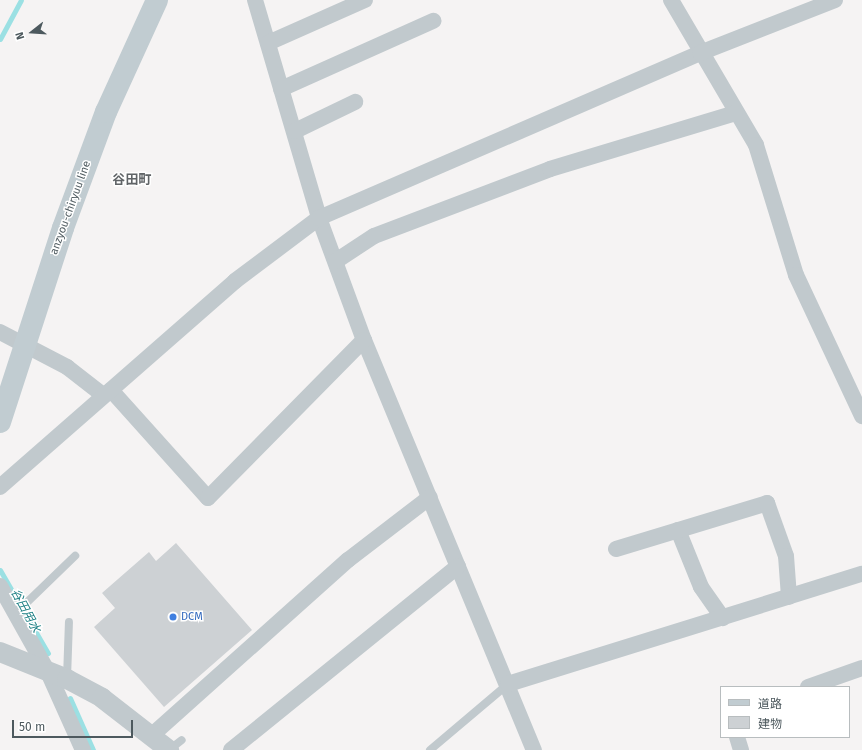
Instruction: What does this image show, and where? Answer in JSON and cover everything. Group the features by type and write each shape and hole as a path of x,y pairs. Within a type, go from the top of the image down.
{"main road":[{"name":"anzyou-chiryuu line","path":"0,422 24,344 106,112 157,0"}],"street":[{"path":"256,0 281,90 295,131 320,218 364,340 508,684 534,750"},
{"path":"268,43 365,0"},
{"path":"671,0 700,53 756,145 796,275 862,416"},
{"path":"0,487 235,281 320,218 700,53 835,0"},
{"path":"281,90 433,21"},
{"path":"295,131 355,102"},
{"path":"336,262 374,236 543,172 736,113"},
{"path":"0,332 67,367 107,393 208,498 364,340"},
{"path":"151,736 348,560 430,497"},
{"path":"616,549 767,503 786,556 789,597"},
{"path":"678,530 701,587 723,618"},
{"path":"232,750 458,566"},
{"path":"508,684 862,574"},
{"path":"0,586 18,610 83,750"},
{"path":"0,652 67,678 125,714 151,736 173,747"},
{"path":"811,686 862,668"},
{"path":"737,738 741,750"}],"lane":[{"path":"18,610 75,556"},
{"path":"67,678 69,622"},
{"path":"430,750 508,684"}],"building":[{"name":"DCM","path":"176,543 252,630 164,707 94,627 115,608 102,593 149,552 156,561"}],"waterway":[{"name":"谷田用水","path":"0,39 21,0"},
{"name":"谷田用水","path":"0,570 48,653"},
{"name":"谷田用水","path":"70,698 93,750"}],"place":[{"name":"DCM","path":"173,617"}],"district":[{"name":"谷田町","path":"132,180"}]}
